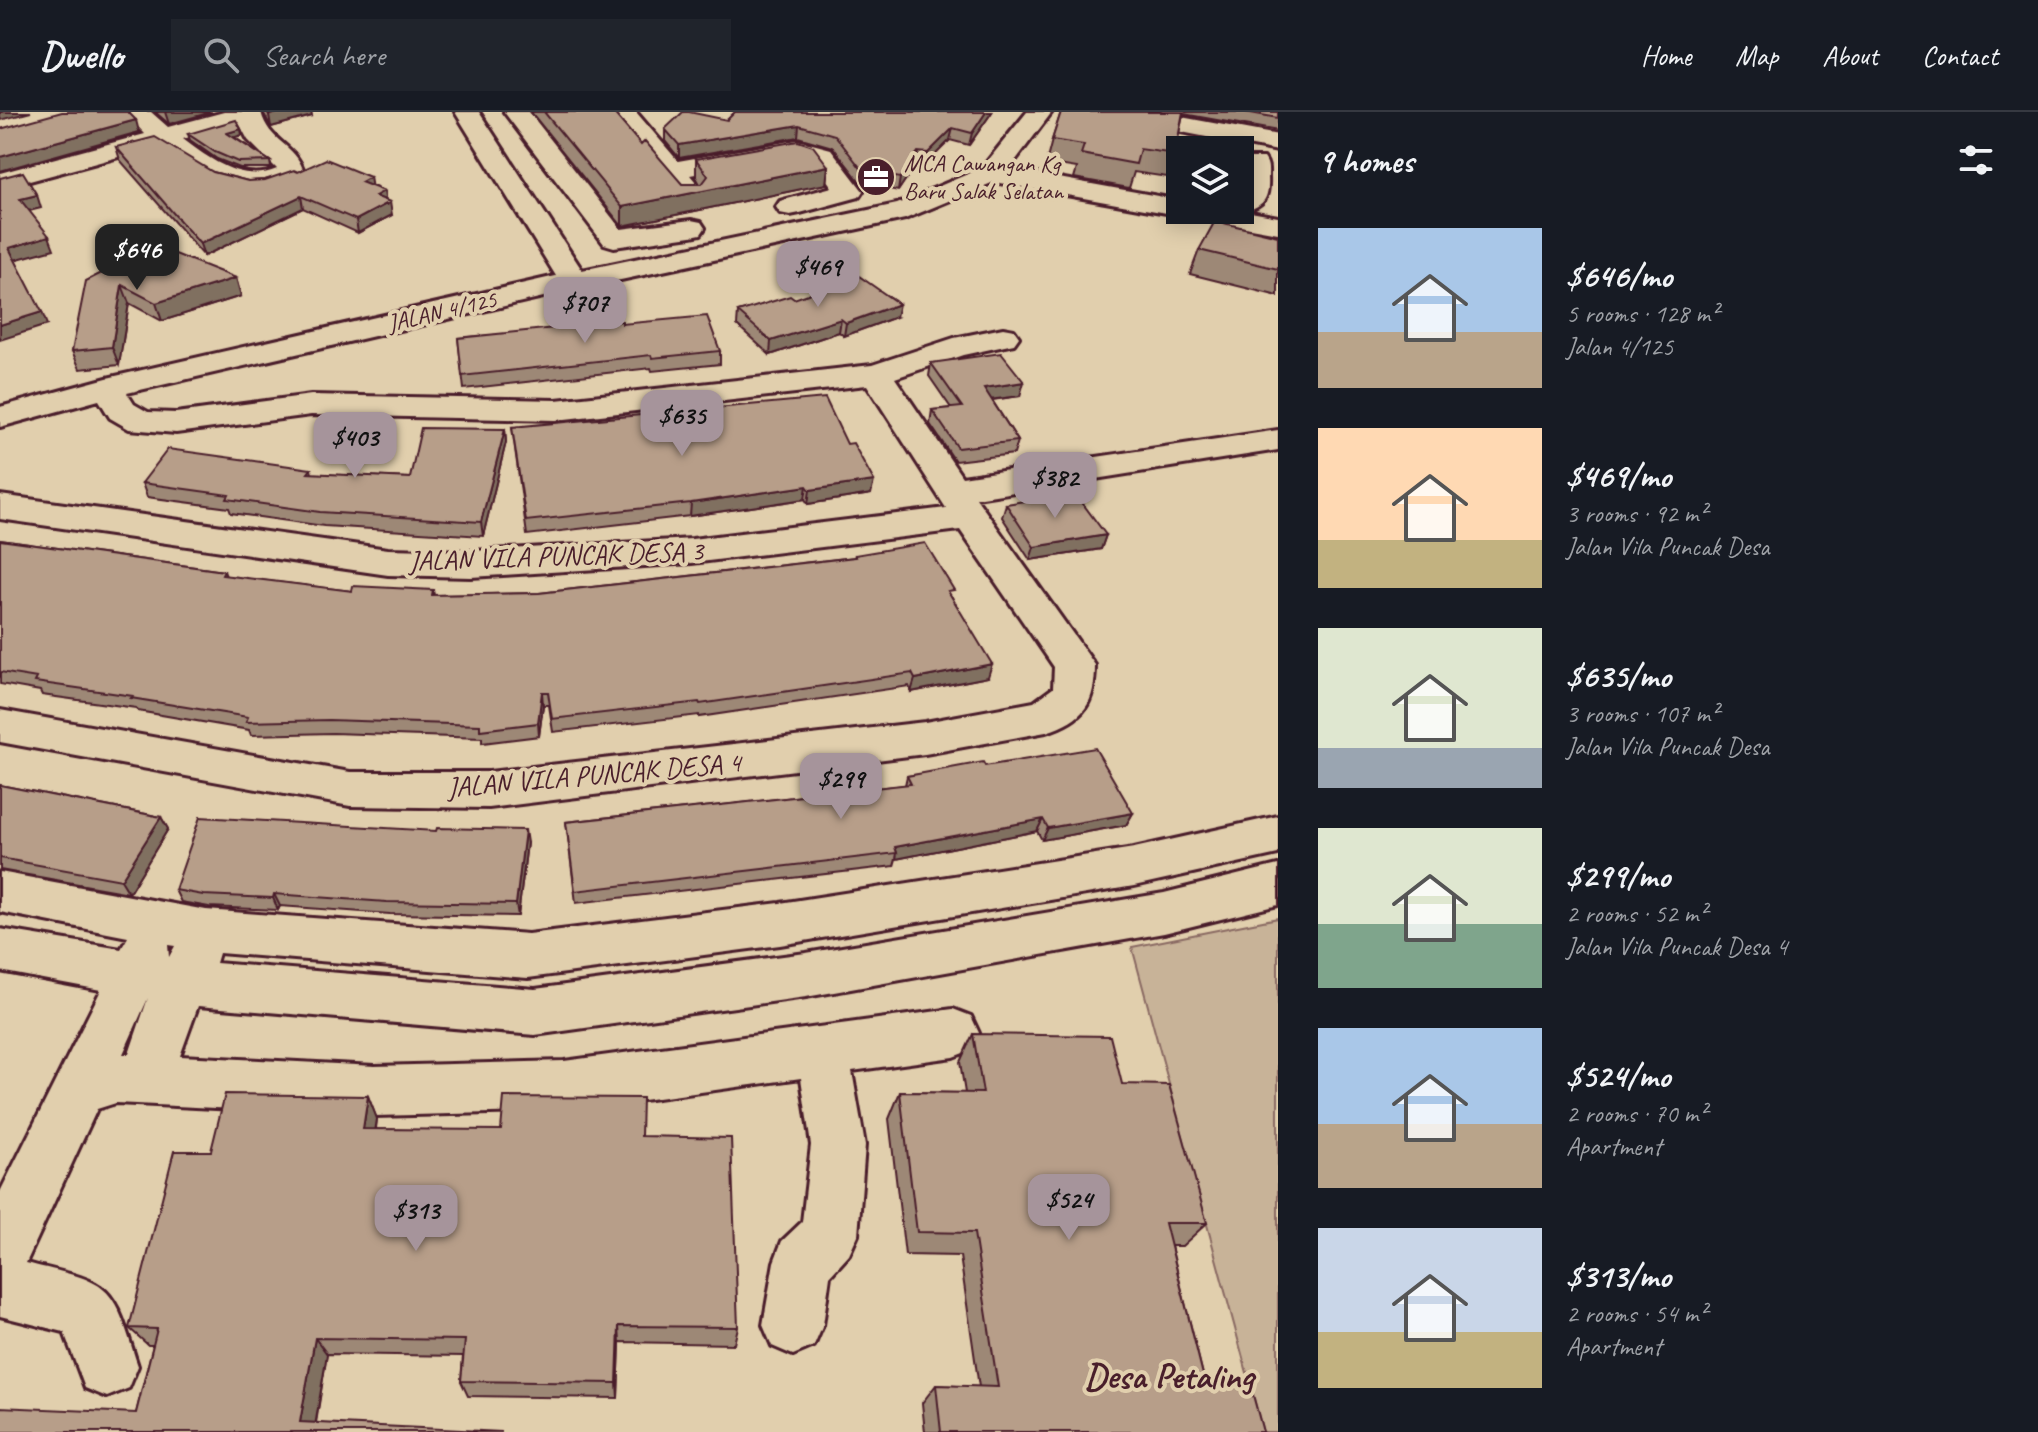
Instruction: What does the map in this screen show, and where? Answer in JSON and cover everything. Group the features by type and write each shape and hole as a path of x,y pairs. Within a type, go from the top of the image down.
{"street":[{"path":"0,181 164,138 249,113 253,130 288,162 291,172 255,183 234,180 164,138 136,112"},
{"path":"467,112 574,281"},
{"path":"516,112 614,238 724,236"},
{"path":"623,112 724,236"},
{"name":"JALAN 4/125","path":"0,417 107,388 574,281 724,236 905,211 991,174 1040,112"},
{"path":"1115,112 1220,122 1278,143"},
{"path":"673,170 797,148 822,155 849,191 758,214"},
{"path":"1254,197 1255,164"},
{"path":"991,174 1166,205"},
{"path":"1254,221 1278,225"},
{"path":"107,388 122,411 141,422 176,423 311,405 556,410 876,374 954,348 1003,337"},
{"path":"876,374 962,503"},
{"name":"JALAN VILA PUNCAK DESA 3","path":"0,507 388,562 471,564 692,551 962,503 1278,440"},
{"name":"JALAN VILA PUNCAK DESA 4","path":"0,726 350,789 489,790 925,738 1046,716 1074,694 1075,665 962,503"},
{"path":"0,892 183,927 528,956 780,924 1134,867 1278,835"},
{"path":"1134,867 1164,913"},
{"path":"0,950 183,982 535,1012 806,975 1164,913 1278,885"},
{"path":"0,1254 81,1089 132,975 183,927"},
{"path":"147,1079 164,1026 183,982 183,927"},
{"path":"81,1089 108,1079 375,1091 564,1086 953,1033"},
{"path":"793,1325 803,1262 829,1235 838,1145 823,1052"},
{"path":"0,1287 81,1306 94,1321 107,1366"}],"shaded area":[{"path":"1278,918 1278,1432 1263,1432 1132,947"}],"building":[{"path":"62,112 128,112 136,120 0,157 0,129"},
{"path":"544,112 613,112 641,145 645,141 682,184 702,184 708,176 696,159 798,141 813,146 828,166 622,207"},
{"path":"683,112 727,120 735,112 986,112 972,133 953,128 928,153 918,152 900,178 863,171 835,135 799,125 679,145 665,129"},
{"path":"1061,112 1183,112 1178,136 1166,136 1166,153 1140,149 1136,164 1081,154 1084,145 1052,140"},
{"path":"1245,112 1278,112 1278,118"},
{"path":"236,120 241,129 227,133 270,161 238,162 215,152 188,134"},
{"path":"155,137 213,172 248,181 265,180 294,170 298,172 326,159 370,177 361,182 384,191 375,196 390,202 356,220 301,196 200,244 116,147"},
{"path":"23,172 37,195 20,199 49,236 9,248 42,312 0,325 0,178"},
{"path":"1213,224 1228,224 1278,236 1278,269 1199,250"},
{"path":"155,246 236,278 156,303 122,285 112,347 72,351 86,281 127,260 125,272"},
{"path":"859,276 899,304 846,323 841,319 771,341 738,312 790,296 794,299"},
{"path":"707,316 720,351 652,358 651,355 462,376 458,338 622,321 622,324"},
{"path":"1001,353 1024,382 984,388 1018,441 958,448 932,410 962,407 931,363"},
{"path":"825,398 847,444 853,443 874,481 810,490 807,486 691,503 526,521 512,427"},
{"path":"421,428 505,429 481,522 320,512 142,483 168,449 311,469 308,473 410,478"},
{"path":"1075,493 1106,535 1034,547 1006,504"},
{"path":"0,540 224,571 222,575 352,591 353,586 433,590 432,595 539,593 856,557 925,543 954,590 948,591 992,664 915,679 912,673 700,704 552,719 548,692 542,692 538,723 480,730 480,725 329,720 246,722 248,717 35,682 37,678 0,672"},
{"path":"1095,748 1133,813 1048,828 1043,819 895,847 897,853 575,891 566,822 911,784 907,776 983,762 985,766"},
{"path":"0,785 161,817 121,880 0,858"},
{"path":"200,817 436,831 437,828 525,830 516,904 387,902 274,894 273,898 203,895 175,890"},
{"path":"973,1034 1110,1036 1122,1084 1169,1085 1207,1223 1165,1223 1205,1383 1250,1384 1263,1432 941,1432 936,1385 998,1387 974,1233 917,1232 900,1092 983,1093"},
{"path":"225,1094 368,1096 363,1129 501,1130 504,1097 642,1098 641,1136 731,1138 738,1327 619,1326 617,1383 461,1381 465,1340 315,1338 300,1422 502,1432 0,1432 0,1407 136,1413 157,1329 129,1328 174,1151 211,1151"}],"place":[{"name":"MCA Cawangan Kg Baru Salak Selatan","path":"876,177"}],"district":[{"name":"Desa Petaling","path":"1169,1375"}]}
